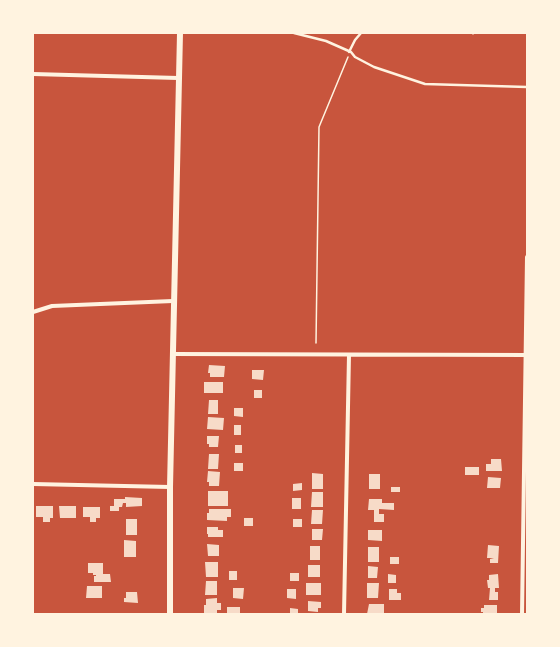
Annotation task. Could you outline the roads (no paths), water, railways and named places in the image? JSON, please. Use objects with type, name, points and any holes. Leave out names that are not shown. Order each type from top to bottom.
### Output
[{"type":"main road","points":[[170,614],[172,354],[180,33]]},
{"type":"street","points":[[33,74],[178,78]]},
{"type":"street","points":[[522,614],[527,257]]},
{"type":"street","points":[[33,312],[52,306],[173,301]]},
{"type":"street","points":[[172,354],[526,355]]},
{"type":"street","points":[[344,614],[349,355]]},
{"type":"street","points":[[33,484],[170,487]]},
{"type":"lane","points":[[294,33],[326,41],[350,52],[355,57],[374,67],[425,84],[527,87]]},
{"type":"lane","points":[[350,52],[355,40],[361,33]]}]
